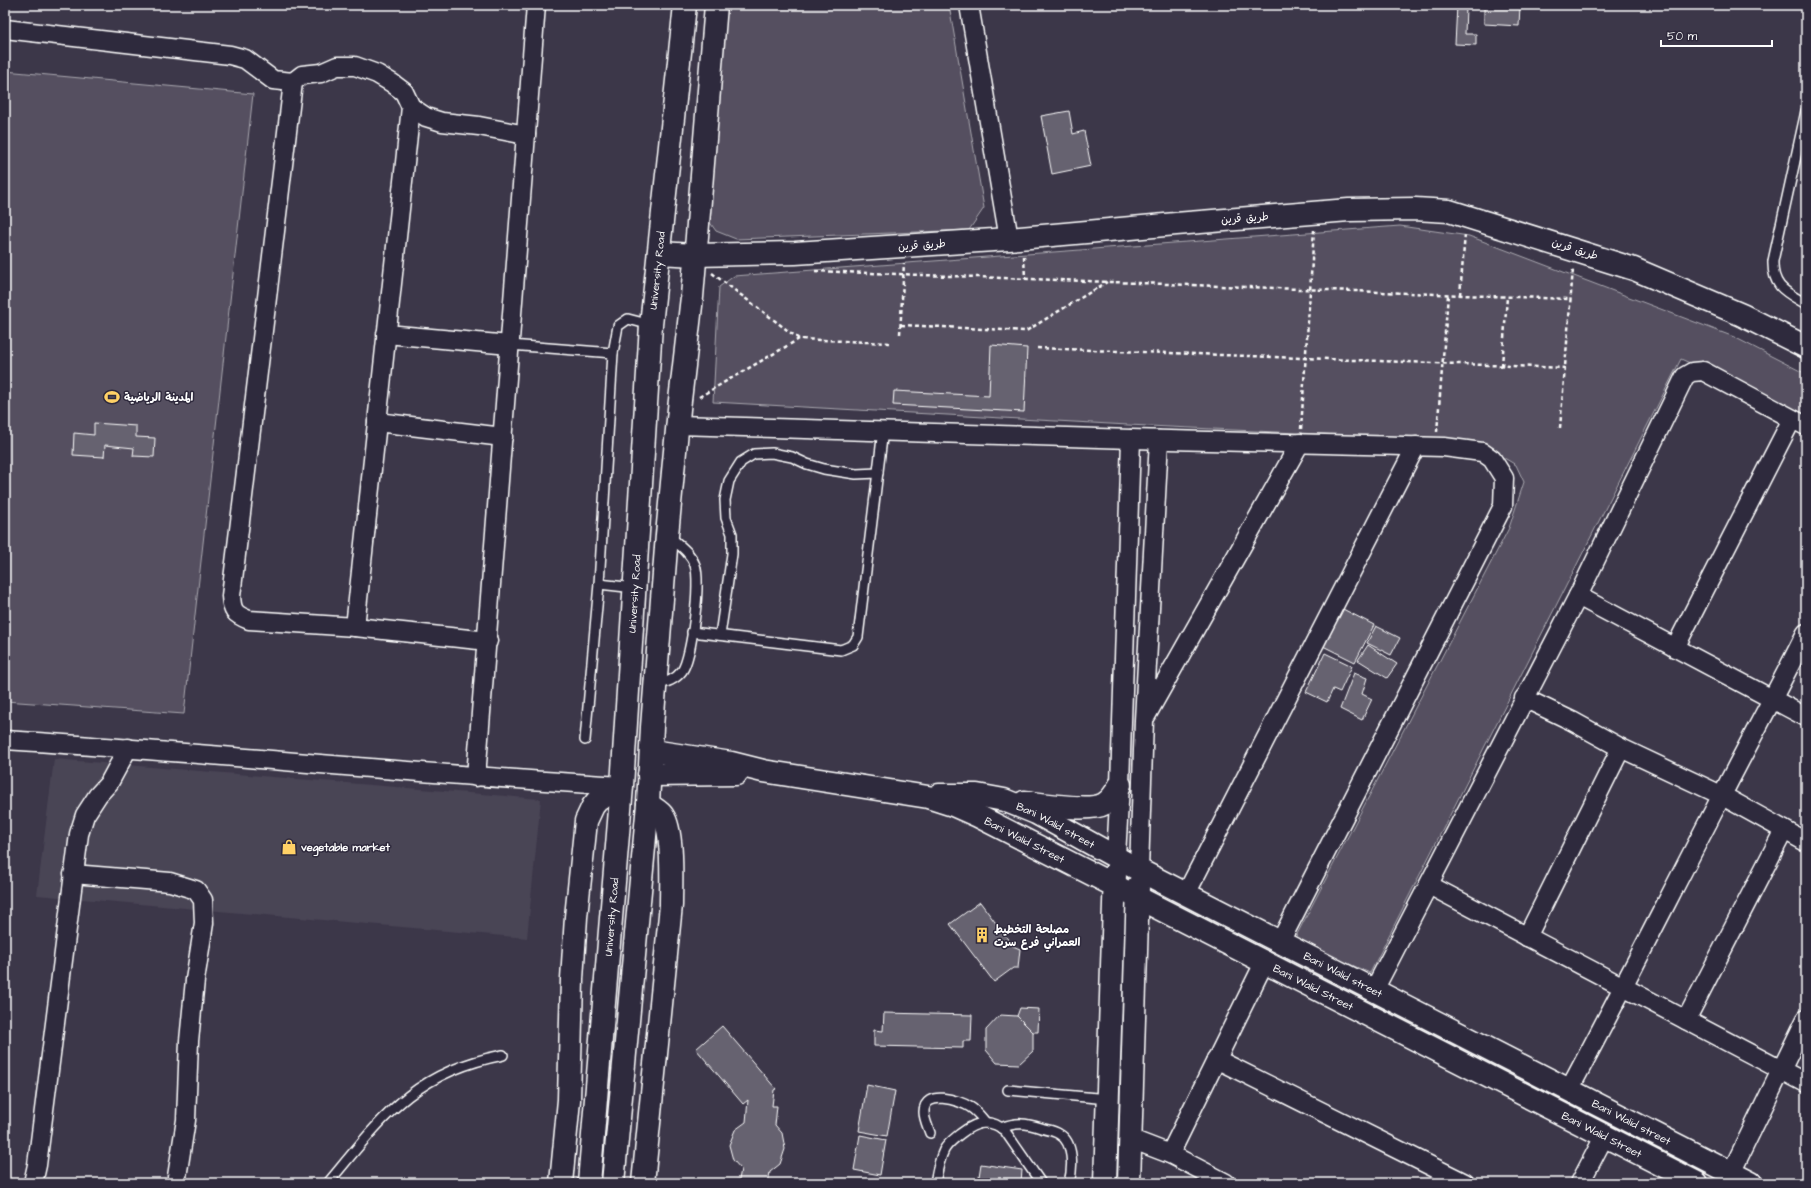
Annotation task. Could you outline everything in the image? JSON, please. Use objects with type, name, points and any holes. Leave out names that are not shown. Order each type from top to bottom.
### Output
[{"type":"main road","name":"University Road","points":[[589,1183],[622,789],[651,325],[685,5]]},
{"type":"main road","points":[[613,1183],[652,751],[667,535],[678,417],[692,297],[716,5]]},
{"type":"main road","name":"طريق قرين","points":[[659,253],[694,261],[795,252],[1016,239],[1349,210],[1415,209],[1449,211],[1466,215],[1634,269],[1742,315],[1806,347]]},
{"type":"main road","points":[[652,751],[731,763],[763,771],[928,797]]},
{"type":"main road","points":[[648,791],[732,774],[763,771]]},
{"type":"main road","points":[[1004,800],[1091,808],[1109,801],[1114,797],[1120,785]]},
{"type":"main road","points":[[561,1183],[569,1100],[572,978],[586,821],[593,806],[598,800],[622,789]]},
{"type":"main road","points":[[643,1183],[671,905],[670,859],[667,824],[648,791]]},
{"type":"main road","name":"Bani Walid street","points":[[928,797],[959,794],[977,795],[1004,800],[1036,813],[1186,894],[1751,1183]]},
{"type":"main road","name":"Bani Walid Street","points":[[928,797],[953,805],[978,816],[1697,1183]]},
{"type":"main road","points":[[1105,1183],[1116,856]]},
{"type":"main road","points":[[1129,1183],[1140,870]]},
{"type":"street","points":[[476,777],[488,641],[536,5]]},
{"type":"street","points":[[969,5],[1016,239]]},
{"type":"street","points":[[5,29],[230,55],[245,59],[273,80],[293,82],[302,75],[321,73],[337,66],[355,66],[377,74],[392,83],[404,92],[411,106],[426,117],[442,122],[479,126],[526,135]]},
{"type":"street","points":[[293,82],[232,588],[232,608],[238,615],[249,620],[355,627],[488,641]]},
{"type":"street","points":[[355,627],[411,106]]},
{"type":"street","points":[[386,334],[510,345]]},
{"type":"street","points":[[1374,990],[1578,596],[1685,376],[1692,372],[1703,371],[1799,423],[1675,648]]},
{"type":"street","points":[[678,417],[883,430],[1159,440],[1436,446],[1482,452],[1492,459],[1504,478],[1503,506],[1280,942]]},
{"type":"street","points":[[377,422],[503,436]]},
{"type":"street","points":[[1116,856],[1120,785],[1131,439]]},
{"type":"street","points":[[1140,870],[1144,720],[1159,440]]},
{"type":"street","points":[[1144,720],[1300,443]]},
{"type":"street","points":[[1186,894],[1416,446]]},
{"type":"street","points":[[1578,596],[1806,717]]},
{"type":"street","points":[[1569,1090],[1624,987],[1806,633]]},
{"type":"street","points":[[1524,698],[1572,721],[1621,748],[1722,795],[1806,842]]},
{"type":"street","points":[[5,740],[128,748],[622,789]]},
{"type":"street","points":[[33,1183],[37,1165],[79,834],[85,815],[98,795],[109,783],[128,748]]},
{"type":"street","points":[[1527,937],[1621,748]]},
{"type":"street","points":[[1686,1020],[1784,830]]},
{"type":"street","points":[[73,874],[170,882],[196,890],[203,900],[204,922],[195,980],[189,1040],[186,1120],[176,1183]]},
{"type":"street","points":[[1429,885],[1806,1083]]},
{"type":"street","points":[[1170,1154],[1264,963]]},
{"type":"street","points":[[1731,1173],[1806,1019]]},
{"type":"street","points":[[1216,1059],[1465,1183]]},
{"type":"street","points":[[1580,1183],[1605,1135]]},
{"type":"street","points":[[1131,1139],[1170,1154],[1226,1183]]},
{"type":"lane","points":[[1806,111],[1773,270],[1776,280],[1781,288],[1806,304]]},
{"type":"lane","points":[[585,740],[599,584],[613,353],[618,326],[628,319],[651,325]]},
{"type":"lane","points":[[510,345],[613,353]]},
{"type":"lane","points":[[692,632],[841,650],[853,646],[858,637],[883,430]]},
{"type":"lane","points":[[720,635],[732,554],[732,534],[726,518],[725,500],[729,481],[742,462],[754,454],[772,454],[792,457],[807,464],[824,469],[856,474],[878,473]]},
{"type":"lane","points":[[656,685],[670,682],[682,670],[689,654],[698,586],[697,572],[688,552],[667,535]]},
{"type":"lane","points":[[599,584],[635,588]]},
{"type":"lane","points":[[328,1183],[386,1115],[411,1093],[425,1083],[455,1068],[487,1058],[503,1055]]},
{"type":"lane","points":[[1008,1090],[1108,1100]]},
{"type":"lane","points":[[930,1133],[924,1110],[927,1103],[934,1098],[942,1098],[969,1107],[976,1111],[986,1123]]},
{"type":"lane","points":[[935,1183],[942,1156],[950,1143],[970,1127],[980,1123],[992,1123],[1002,1128],[1041,1183]]},
{"type":"lane","points":[[1002,1128],[1011,1124],[1025,1123],[1053,1131],[1062,1136],[1070,1148],[1072,1164],[1069,1183]]},
{"type":"path","points":[[1300,443],[1315,213]]},
{"type":"path","points":[[1460,295],[1466,215]]},
{"type":"path","points":[[1016,239],[1026,279]]},
{"type":"path","points":[[900,334],[905,246]]},
{"type":"path","points":[[1560,428],[1574,249]]},
{"type":"path","points":[[694,261],[799,339],[889,343]]},
{"type":"path","points":[[808,271],[1570,299]]},
{"type":"path","points":[[901,325],[1026,331],[1107,282]]},
{"type":"path","points":[[1436,446],[1448,295]]},
{"type":"path","points":[[1502,366],[1507,297]]},
{"type":"path","points":[[678,417],[799,339]]},
{"type":"path","points":[[1037,348],[1565,368]]},
{"type":"shaded area","points":[[721,5],[949,5],[984,208],[969,230],[736,239],[716,231],[704,214]]},
{"type":"shaded area","name":"المدينة الرياضية","points":[[5,71],[253,94],[184,714],[5,701]]},
{"type":"shaded area","points":[[1400,226],[1469,236],[1734,337],[1806,374],[1806,417],[1681,359],[1370,973],[1294,940],[1509,528],[1524,482],[1516,465],[1489,449],[1445,440],[1128,425],[713,402],[719,287],[734,276]]},
{"type":"shaded area","name":"vegetable market","points":[[54,759],[541,799],[527,938],[37,895]]},
{"type":"building","points":[[1457,5],[1520,5],[1519,26],[1484,24],[1484,7],[1466,7],[1465,34],[1476,34],[1476,45],[1455,44]]},
{"type":"building","points":[[1069,111],[1073,134],[1084,131],[1091,166],[1052,174],[1041,116]]},
{"type":"building","points":[[991,345],[1027,348],[1024,412],[893,405],[894,391],[989,396]]},
{"type":"building","points":[[94,423],[136,426],[136,437],[155,438],[154,457],[133,456],[134,448],[105,445],[104,457],[73,455],[74,433],[94,435]]},
{"type":"building","points":[[1339,607],[1374,625],[1355,662],[1321,645]]},
{"type":"building","points":[[1376,626],[1400,638],[1391,655],[1367,643]]},
{"type":"building","points":[[1368,645],[1397,664],[1387,678],[1358,660]]},
{"type":"building","points":[[1325,653],[1352,666],[1340,692],[1333,689],[1327,702],[1306,692]]},
{"type":"building","points":[[1354,673],[1367,678],[1362,694],[1372,699],[1362,720],[1340,709]]},
{"type":"building","name":"مصلحة التخطيط العمراني فرع سرت","points":[[980,902],[1013,946],[1020,949],[1018,968],[1013,968],[994,982],[950,924]]},
{"type":"building","points":[[1020,1008],[1039,1009],[1038,1032],[1033,1032],[1017,1016]]},
{"type":"building","points":[[884,1013],[972,1015],[971,1041],[963,1041],[963,1048],[874,1046],[874,1030],[883,1031]]},
{"type":"building","points":[[1000,1015],[1017,1016],[1033,1032],[1033,1051],[1019,1064],[997,1063],[986,1050],[986,1030]]},
{"type":"building","points":[[722,1026],[776,1089],[774,1090],[772,1106],[777,1106],[775,1125],[782,1133],[785,1149],[780,1164],[770,1172],[768,1183],[736,1183],[736,1180],[739,1180],[741,1169],[733,1160],[729,1145],[735,1130],[746,1122],[748,1100],[743,1104],[696,1049]]},
{"type":"building","points":[[867,1085],[895,1091],[887,1136],[859,1131]]},
{"type":"building","points":[[860,1135],[886,1140],[880,1175],[854,1170]]},
{"type":"building","points":[[981,1164],[1022,1170],[1021,1183],[978,1183]]},
{"type":"place","name":"المدينة الرياضية","points":[[112,397]]},
{"type":"place","name":"vegetable market","points":[[289,847]]},
{"type":"place","name":"مصلحة التخطيط العمراني فرع سرت","points":[[982,935]]}]
